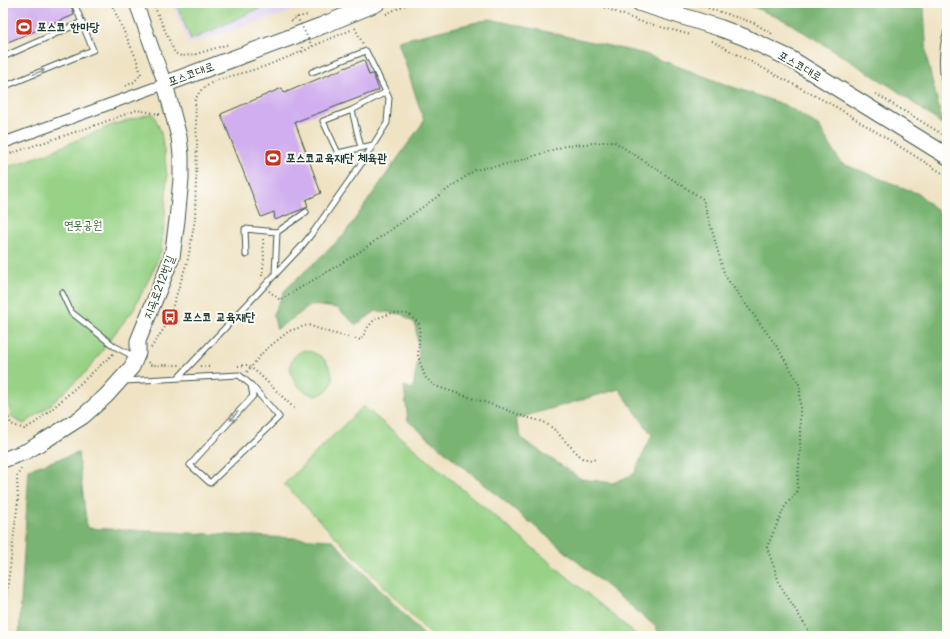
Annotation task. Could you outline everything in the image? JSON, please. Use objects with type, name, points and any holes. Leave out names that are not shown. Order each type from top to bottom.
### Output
[{"type":"main road","name":"포스코대로","points":[[640,3],[720,28],[744,37],[789,58],[947,156]]},
{"type":"main road","name":"포스코대로","points":[[165,84],[321,26],[380,9]]},
{"type":"main road","name":"지곡로212번길","points":[[3,460],[37,445],[82,417],[106,396],[120,381],[132,367],[136,358],[138,353],[138,341],[172,257],[177,220],[181,179],[179,137],[165,84]]},
{"type":"street","name":"지곡로212번길","points":[[136,3],[165,84]]},
{"type":"street","name":"포스코대로","points":[[3,143],[165,84]]},
{"type":"lane","points":[[3,87],[93,50],[74,3]]},
{"type":"lane","points":[[3,57],[82,22]]},
{"type":"lane","points":[[946,85],[943,66],[944,38],[947,31]]},
{"type":"lane","points":[[178,378],[275,275],[314,231],[361,164],[387,123],[389,98],[366,51],[312,72]]},
{"type":"lane","points":[[373,145],[338,154],[323,121],[352,110],[386,92]]},
{"type":"lane","points":[[352,110],[361,148]]},
{"type":"lane","points":[[246,255],[245,229],[276,232],[306,212]]},
{"type":"lane","points":[[275,275],[276,232]]},
{"type":"lane","points":[[62,293],[71,312],[117,348],[136,358]]},
{"type":"lane","points":[[120,381],[228,376],[234,374],[244,378],[251,385],[279,417],[210,483],[190,465],[253,396],[251,385]]},
{"type":"path","points":[[111,3],[136,58],[141,74],[134,82],[120,89]]},
{"type":"path","points":[[154,3],[175,53],[181,56],[193,55],[233,43]]},
{"type":"path","points":[[380,9],[414,3]]},
{"type":"path","points":[[593,3],[639,20],[696,36]]},
{"type":"path","points":[[297,17],[312,46]]},
{"type":"path","points":[[289,25],[308,17]]},
{"type":"path","points":[[200,91],[214,81],[263,67],[355,28],[366,51]]},
{"type":"path","points":[[317,40],[324,42]]},
{"type":"path","points":[[710,40],[838,108],[947,176]]},
{"type":"path","points":[[301,52],[303,47],[313,42]]},
{"type":"path","points":[[3,156],[96,126],[137,110],[159,114],[160,118]]},
{"type":"path","points":[[275,275],[269,291],[280,300],[355,255],[475,170],[512,164],[565,146],[613,141],[703,199],[726,276],[778,348],[800,386],[800,453],[797,492],[785,506],[767,547],[780,585],[812,636]]},
{"type":"path","points":[[262,280],[264,259],[263,231]]},
{"type":"path","points":[[244,378],[250,367],[264,351],[290,331],[308,325],[331,333],[361,340],[368,327],[375,320],[392,313],[409,314],[420,325],[418,356],[425,377],[435,386],[502,408],[524,417],[544,422],[555,430],[582,458],[592,460],[596,459]]},
{"type":"path","points":[[3,403],[11,424],[24,429],[35,423],[52,409],[111,356],[117,348]]},
{"type":"path","points":[[3,624],[18,501],[17,476],[23,466]]},
{"type":"shaded area","points":[[172,3],[319,3],[189,44]]},
{"type":"green space","points":[[176,3],[271,3],[191,40]]},
{"type":"green space","points":[[744,3],[922,3],[924,7],[927,59],[943,125],[893,88],[786,21]]},
{"type":"green space","points":[[490,19],[645,54],[785,105],[818,125],[841,163],[919,194],[947,220],[947,636],[661,636],[655,626],[408,421],[404,386],[413,389],[419,352],[415,323],[401,314],[376,311],[356,325],[337,308],[312,305],[277,329],[273,314],[285,290],[343,236],[424,121],[398,41]],"holes":[[[619,389],[652,435],[634,474],[613,483],[581,479],[522,439],[515,419]]]},
{"type":"green space","name":"연못공원","points":[[153,113],[161,132],[167,176],[161,251],[153,271],[132,312],[88,370],[48,407],[24,424],[12,418],[3,386],[3,171],[8,167],[43,155],[112,125]]},
{"type":"green space","points":[[304,350],[318,355],[325,361],[330,369],[332,377],[331,385],[323,393],[317,395],[306,392],[296,384],[293,378],[290,366],[292,360],[295,355]]},
{"type":"green space","points":[[363,406],[638,636],[432,636],[284,484]]},
{"type":"green space","points":[[78,453],[87,528],[332,540],[425,636],[19,636],[29,469]]},
{"type":"building","name":"포스코 한마당","points":[[3,3],[70,3],[74,15],[3,44]]},
{"type":"building","name":"포스코교육재단 체육관","points":[[364,60],[369,75],[373,74],[379,90],[295,122],[321,193],[306,200],[308,207],[275,220],[274,212],[261,217],[221,114],[282,88],[284,93]]},
{"type":"place","name":"포스코 한마당","points":[[24,27]]},
{"type":"place","name":"포스코교육재단 체육관","points":[[273,158]]},
{"type":"place","name":"포스코 교육재단","points":[[170,317]]}]
